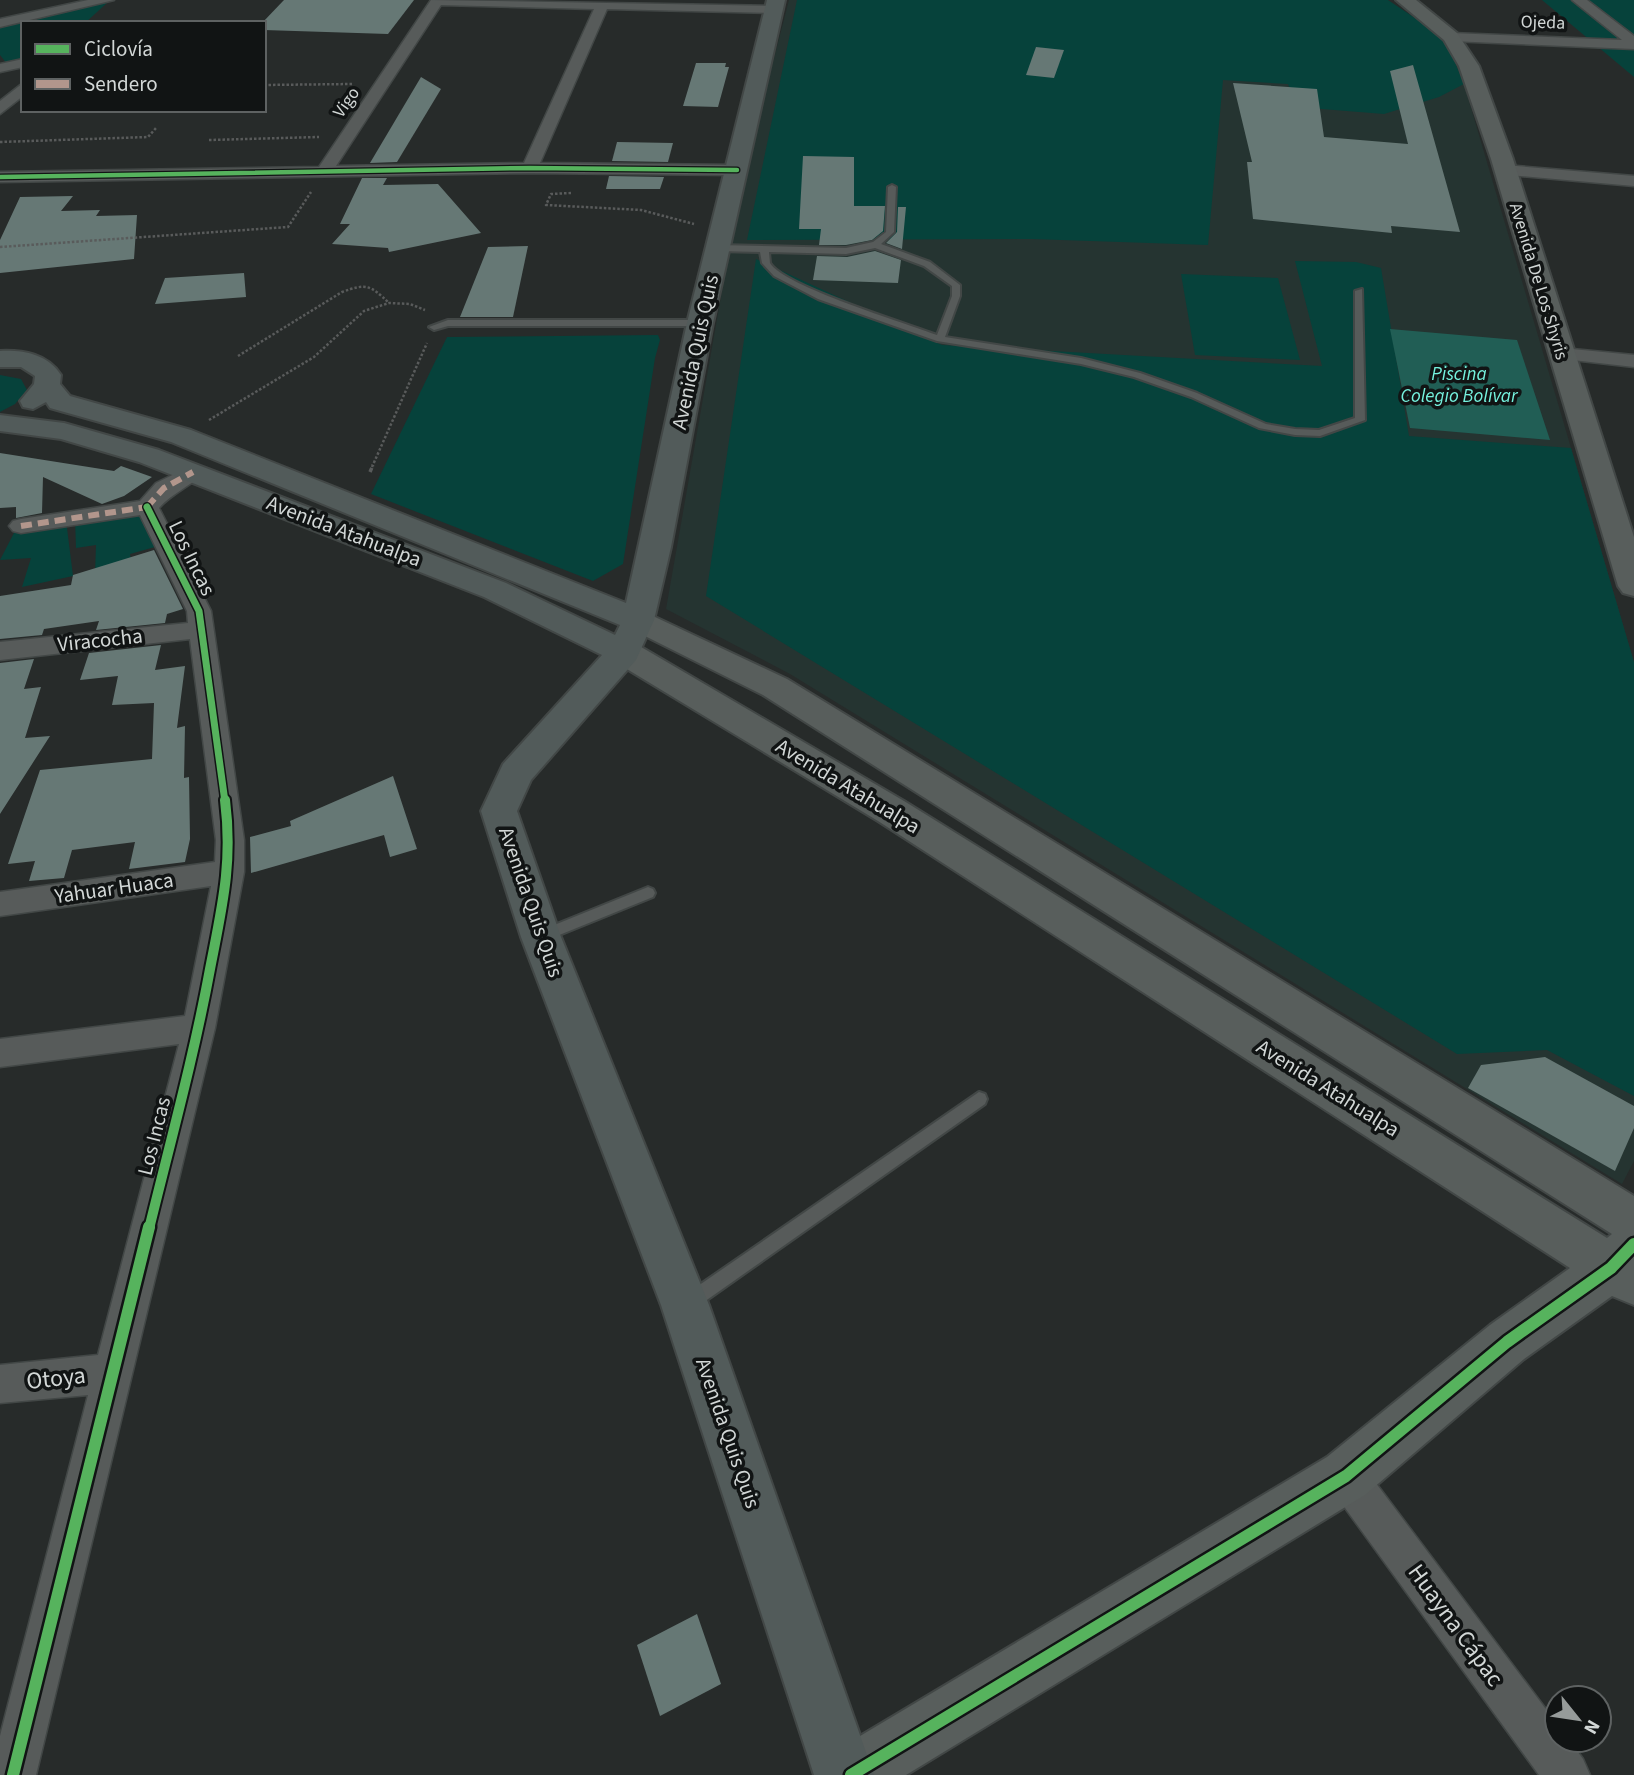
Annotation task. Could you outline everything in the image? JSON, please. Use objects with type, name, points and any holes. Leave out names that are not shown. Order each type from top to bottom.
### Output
[{"type":"main road","name":"Avenida Quis Quis","points":[[776,5],[699,327],[656,547],[631,636],[516,774],[499,811],[541,937],[685,1306],[844,1775]]},
{"type":"main road","points":[[0,359],[30,361],[42,367],[48,375],[47,385],[26,407],[0,420]]},
{"type":"main road","points":[[47,385],[60,402],[181,436],[631,636]]},
{"type":"main road","name":"Avenida Atahualpa","points":[[0,420],[64,431],[149,456],[495,590],[631,636]]},
{"type":"street","points":[[97,15],[110,0]]},
{"type":"street","points":[[0,23],[110,0]]},
{"type":"street","points":[[438,0],[602,5],[776,5]]},
{"type":"street","name":"Vigo","points":[[325,170],[438,0]]},
{"type":"street","name":"Avenida De Los Shyris","points":[[1405,0],[1451,37],[1469,66],[1632,573]]},
{"type":"street","points":[[1578,0],[1634,44]]},
{"type":"street","points":[[530,168],[602,5]]},
{"type":"street","name":"Ojeda","points":[[1451,37],[1634,44]]},
{"type":"street","points":[[0,68],[21,63]]},
{"type":"street","points":[[0,109],[21,89]]},
{"type":"street","points":[[0,177],[530,168],[737,170]]},
{"type":"street","points":[[1504,170],[1634,181]]},
{"type":"street","points":[[1562,354],[1634,361]]},
{"type":"street","name":"Los Incas","points":[[13,1775],[199,1028],[229,872],[230,840],[199,630],[199,611],[147,507],[164,488],[193,472]]},
{"type":"street","points":[[21,526],[147,507]]},
{"type":"street","name":"Viracocha","points":[[0,651],[199,630]]},
{"type":"street","name":"Avenida Atahualpa","points":[[631,636],[775,687],[1634,1222]]},
{"type":"street","name":"Avenida Atahualpa","points":[[631,636],[891,811],[1626,1264]]},
{"type":"street","name":"Yahuar Huaca","points":[[0,904],[229,872]]},
{"type":"street","points":[[0,1053],[199,1028]]},
{"type":"street","points":[[851,1775],[1346,1476],[1507,1342],[1626,1264]]},
{"type":"street","name":"Otoya","points":[[0,1384],[111,1373]]},
{"type":"street","name":"Huayna Cápac","points":[[1346,1476],[1566,1775]]},
{"type":"lane","points":[[719,238],[764,248],[846,251],[875,245],[890,232],[891,187]]},
{"type":"lane","points":[[875,245],[927,264],[956,285],[956,296],[940,339]]},
{"type":"lane","points":[[764,248],[766,263],[786,279],[821,297],[940,339],[1107,367],[1194,395],[1263,426],[1295,432],[1332,432],[1360,420],[1359,291]]},
{"type":"lane","points":[[434,327],[444,330],[699,327]]},
{"type":"lane","points":[[541,937],[648,893]]},
{"type":"lane","points":[[685,1306],[979,1100]]},
{"type":"path","points":[[266,85],[381,84]]},
{"type":"path","points":[[0,142],[148,137],[156,128]]},
{"type":"path","points":[[209,140],[345,137]]},
{"type":"path","points":[[0,247],[288,227],[325,170]]},
{"type":"path","points":[[574,192],[551,194],[545,205],[641,210],[696,225],[719,238]]},
{"type":"path","points":[[238,356],[342,292],[358,286],[372,287],[389,303]]},
{"type":"path","points":[[181,436],[314,357],[364,311],[389,303],[410,304],[426,311],[434,327],[370,472]]},
{"type":"shaded area","points":[[789,0],[1387,0],[1441,39],[1459,67],[1634,662],[1634,1161],[1622,1184],[790,674],[666,609],[739,194]]},
{"type":"shaded area","points":[[797,0],[1388,0],[1445,38],[1464,84],[1439,97],[1384,114],[1297,107],[1288,84],[1223,80],[1208,245],[1032,239],[747,240]]},
{"type":"shaded area","points":[[1542,0],[1634,0],[1634,77]]},
{"type":"shaded area","points":[[108,2],[87,21],[21,21],[21,61],[7,64],[0,55],[0,25]]},
{"type":"shaded area","points":[[756,259],[942,345],[1322,366],[1295,261],[1356,262],[1381,268],[1409,436],[1571,448],[1634,662],[1634,1096],[1547,1050],[1457,1054],[706,596]]},
{"type":"shaded area","points":[[1181,274],[1278,278],[1300,360],[1195,355]]},
{"type":"shaded area","points":[[658,335],[660,340],[623,564],[593,581],[371,494],[447,337]]},
{"type":"shaded area","points":[[0,375],[21,379],[27,390],[15,404],[0,412]]},
{"type":"shaded area","points":[[138,506],[162,545],[130,554],[133,570],[95,574],[96,545],[76,548],[75,518]]},
{"type":"shaded area","points":[[66,520],[73,576],[22,587],[31,558],[0,560],[15,531]]},
{"type":"water","name":"Piscina Colegio Bolívar","points":[[1390,329],[1517,340],[1550,440],[1410,428]]},
{"type":"building","points":[[284,0],[414,0],[388,34],[266,30],[264,21]]},
{"type":"building","points":[[1036,47],[1064,50],[1054,78],[1026,75]]},
{"type":"building","points":[[696,63],[726,63],[725,67],[729,67],[718,107],[683,106]]},
{"type":"building","points":[[1413,65],[1460,232],[1391,226],[1392,233],[1253,219],[1247,162],[1252,162],[1233,83],[1317,89],[1324,137],[1408,144],[1390,71]]},
{"type":"building","points":[[421,77],[441,89],[397,162],[370,163]]},
{"type":"building","points":[[617,142],[673,143],[668,162],[612,161]]},
{"type":"building","points":[[803,156],[854,157],[854,206],[885,206],[883,231],[872,240],[846,245],[819,245],[821,229],[799,229]]},
{"type":"building","points":[[609,176],[664,177],[660,189],[606,189]]},
{"type":"building","points":[[362,178],[387,178],[383,185],[438,184],[481,233],[389,252],[388,248],[332,244],[350,224],[340,224]]},
{"type":"building","points":[[73,196],[61,211],[100,210],[96,216],[137,215],[134,259],[0,273],[0,240],[20,197]]},
{"type":"building","points":[[898,207],[906,207],[902,249],[886,243],[897,232]]},
{"type":"building","points":[[528,246],[513,317],[460,317],[488,247]]},
{"type":"building","points":[[875,251],[901,260],[898,283],[813,280],[817,256],[847,257]]},
{"type":"building","points":[[244,273],[246,297],[155,304],[165,278]]},
{"type":"building","points":[[0,453],[114,471],[121,466],[152,477],[124,496],[102,504],[43,477],[42,513],[16,518],[16,507],[0,508]]},
{"type":"building","points":[[154,550],[183,609],[167,614],[165,623],[96,630],[99,621],[44,629],[42,635],[0,639],[0,596],[71,585],[73,575]]},
{"type":"building","points":[[161,645],[155,670],[185,666],[177,728],[185,726],[184,778],[189,777],[190,839],[185,862],[129,869],[135,842],[72,850],[64,878],[29,881],[35,861],[8,864],[40,770],[152,759],[154,703],[112,705],[118,676],[80,680],[89,653]]},
{"type":"building","points":[[34,659],[24,689],[41,687],[25,738],[50,736],[0,814],[0,663]]},
{"type":"building","points":[[393,776],[417,849],[390,857],[384,835],[251,873],[250,837],[291,826],[290,821]]},
{"type":"building","points":[[1545,1057],[1634,1106],[1634,1128],[1615,1171],[1468,1088],[1481,1065]]},
{"type":"building","points":[[697,1614],[721,1684],[660,1716],[637,1645]]},
{"type":"marked path","points":[[147,507],[164,488],[193,472]]},
{"type":"marked path","points":[[21,526],[147,507]]},
{"type":"cycle path","points":[[0,177],[530,168],[737,170]]},
{"type":"cycle path","points":[[13,1775],[199,1028],[229,872],[230,840],[199,611],[147,507]]},
{"type":"cycle path","points":[[851,1775],[1346,1476],[1507,1342],[1611,1268],[1634,1244]]}]
